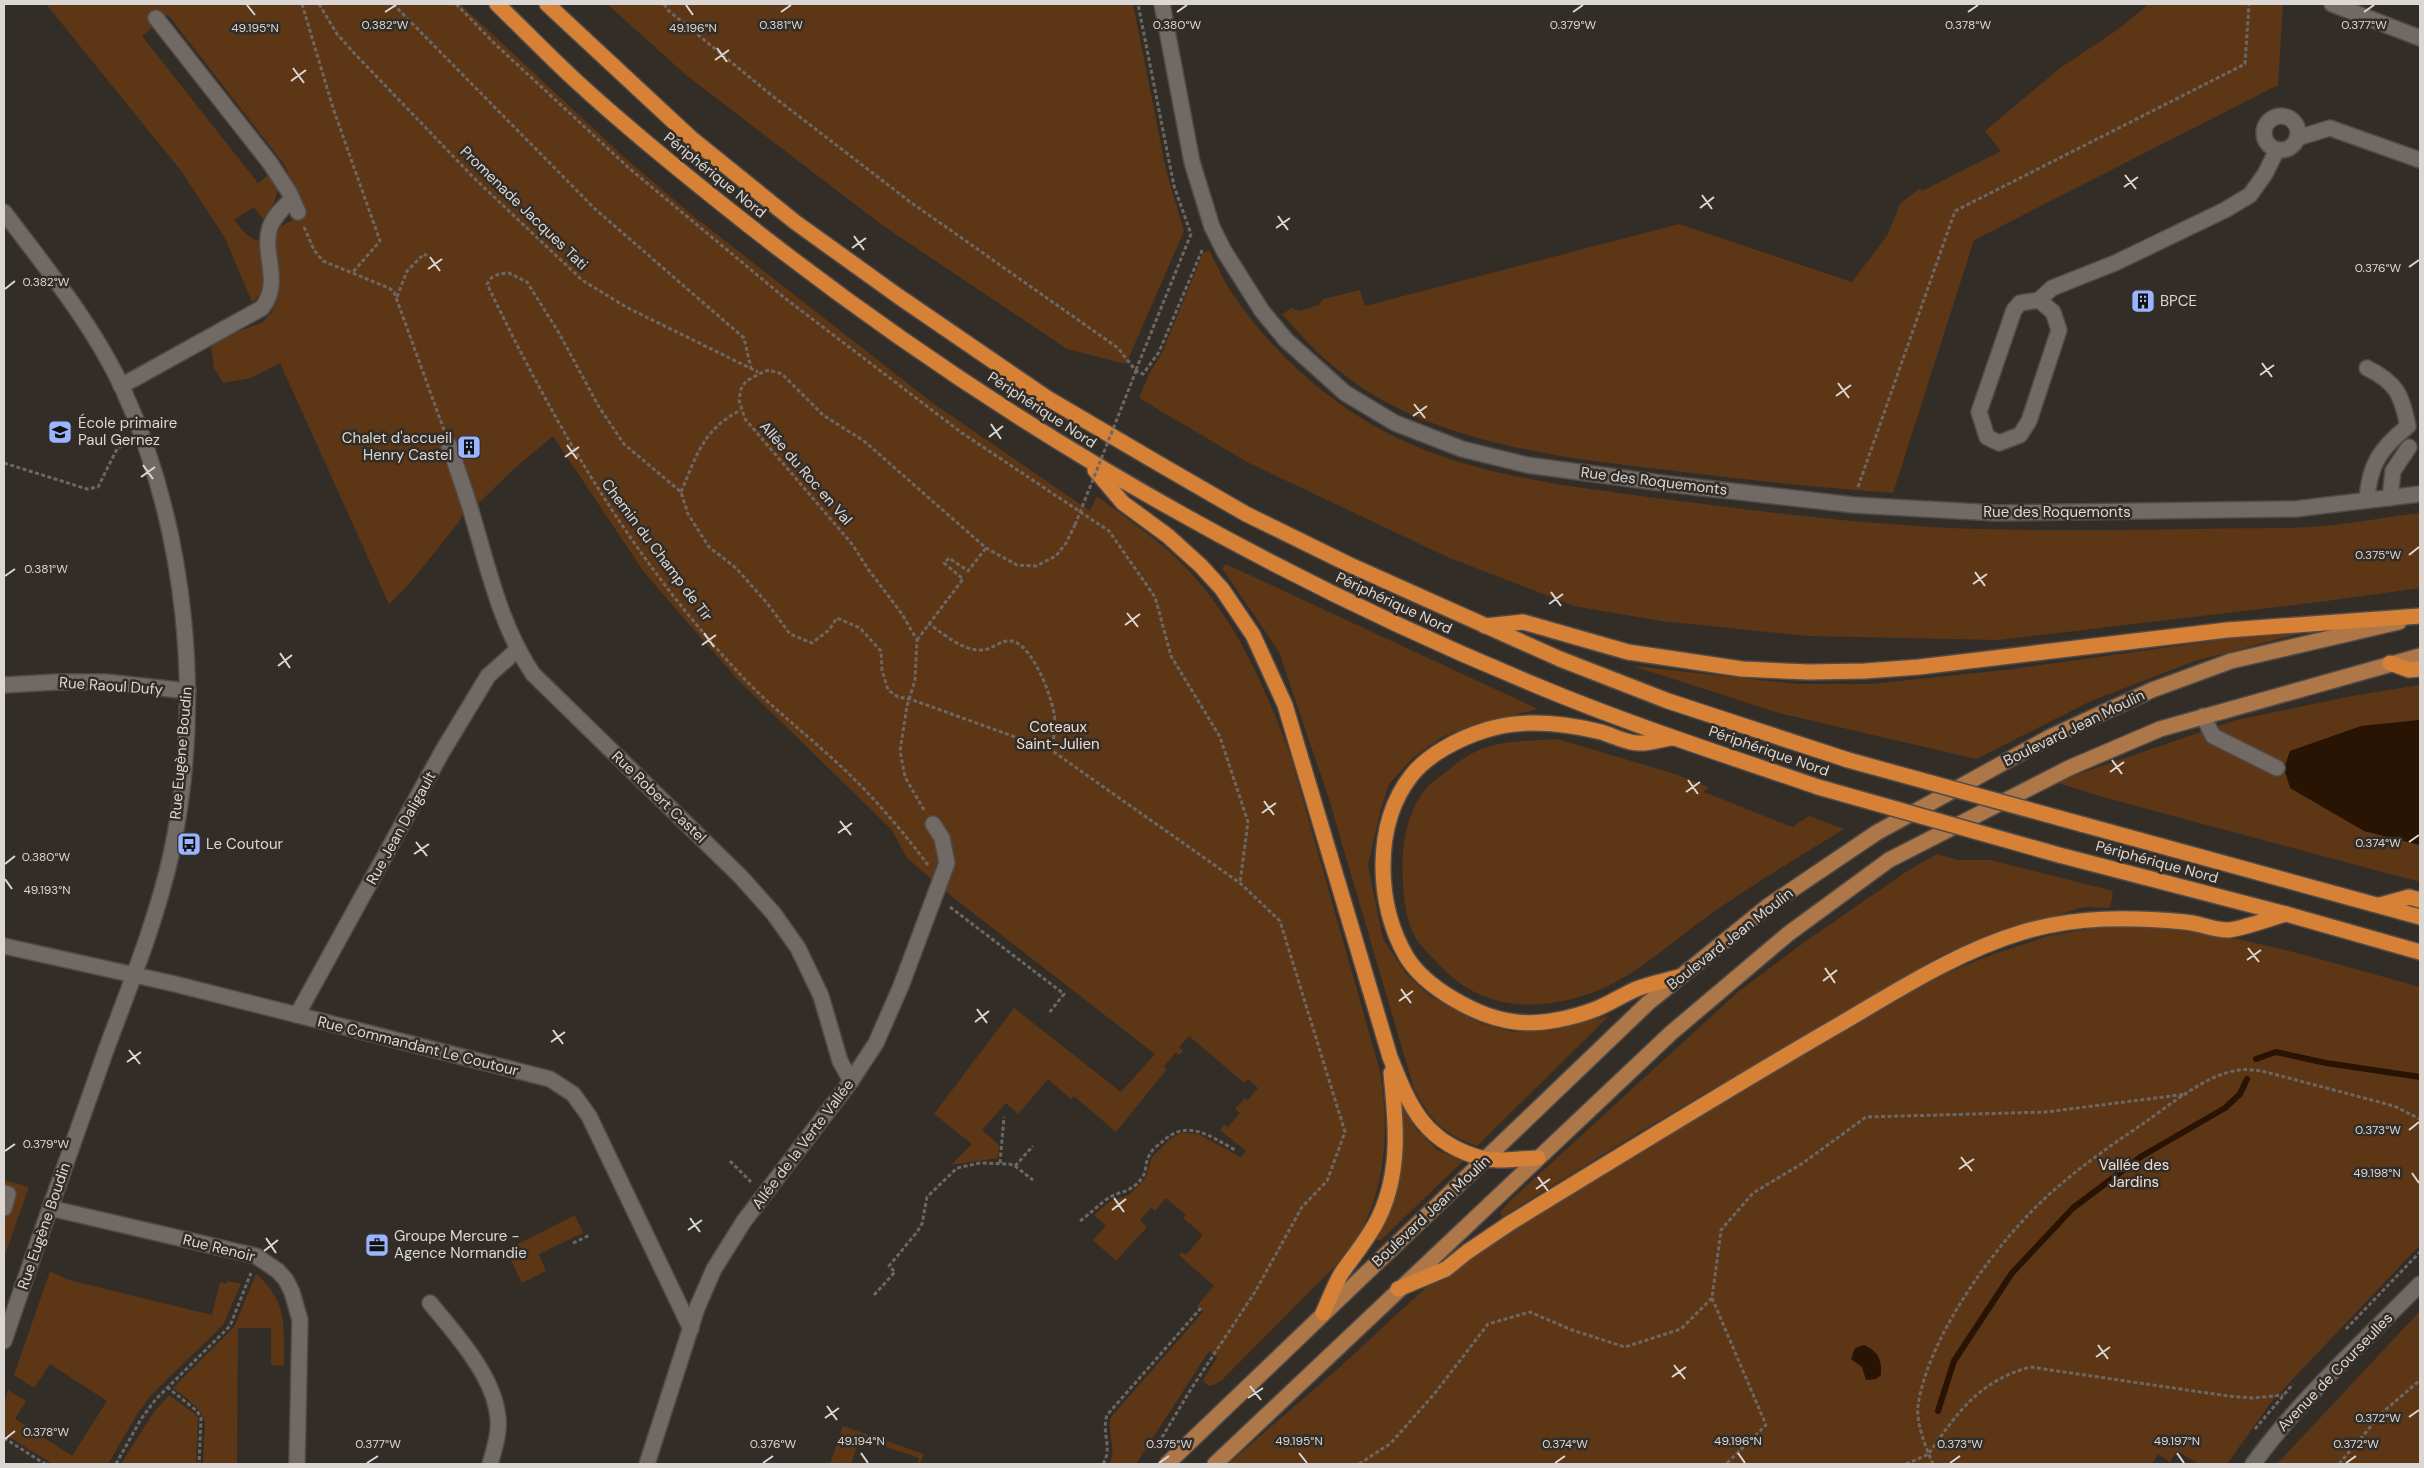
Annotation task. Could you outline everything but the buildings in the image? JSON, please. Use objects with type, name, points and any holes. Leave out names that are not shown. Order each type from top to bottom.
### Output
[{"type":"highway","name":"Périphérique Nord","points":[[497,4],[575,80],[685,174],[792,259],[887,330],[1088,461],[1212,532],[1328,592],[1540,687],[1674,737],[1818,786],[2059,855],[2286,914],[2420,952]]},
{"type":"highway","name":"Périphérique Nord","points":[[546,4],[556,9],[691,138],[796,222],[898,296],[1047,398],[1246,514],[1350,565],[1560,659],[1668,701],[1848,760],[2420,917]]},
{"type":"highway","points":[[1088,461],[1123,503],[1168,536],[1201,566],[1222,589],[1253,635],[1288,715],[1390,1057],[1413,1110],[1423,1123],[1448,1143],[1486,1159],[1538,1158]]},
{"type":"highway","points":[[1485,626],[1524,622],[1628,652],[1742,669],[1808,672],[1865,671],[1919,667],[2227,630],[2420,617]]},
{"type":"highway","points":[[2390,663],[2409,670],[2420,669]]},
{"type":"highway","points":[[1674,737],[1637,743],[1602,732],[1563,724],[1510,724],[1485,730],[1440,750],[1410,776],[1399,798],[1386,828],[1382,878],[1398,940],[1407,957],[1418,971],[1444,993],[1473,1009],[1494,1017],[1517,1022],[1580,1015],[1598,1009],[1636,989],[1679,977]]},
{"type":"highway","points":[[2378,906],[2409,897],[2420,900]]},
{"type":"highway","points":[[1398,1289],[1446,1269],[1467,1252],[1510,1223],[1788,1054],[1936,969],[1995,942],[2022,932],[2080,920],[2109,918],[2155,919],[2196,923],[2228,930],[2286,914]]},
{"type":"highway","points":[[1323,1313],[1340,1276],[1380,1216],[1389,1189],[1395,1161],[1397,1131],[1390,1057]]},
{"type":"main road","name":"Boulevard Jean Moulin","points":[[1167,1464],[1648,1003],[1768,906],[1876,833],[2050,737],[2152,690],[2231,660],[2420,617]]},
{"type":"main road","points":[[2390,663],[2420,656]]},
{"type":"main road","name":"Boulevard Jean Moulin","points":[[1215,1464],[1671,1033],[1788,934],[1889,860],[2070,768],[2160,729],[2390,663]]},
{"type":"street","name":"Rue des Roquemonts","points":[[1162,4],[1192,162],[1212,227],[1224,251],[1262,311],[1286,340],[1345,393],[1395,423],[1462,449],[1527,465],[1854,505],[1996,513],[2295,509],[2420,494]]},
{"type":"street","points":[[2332,4],[2420,38]]},
{"type":"street","points":[[122,386],[258,313],[271,288],[270,229],[276,217],[295,205],[270,163],[156,18]]},
{"type":"street","points":[[2297,138],[2297,127],[2289,118],[2278,115],[2272,118],[2265,126],[2264,138],[2271,147],[2277,150],[2291,146],[2297,138],[2330,128],[2420,160]]},
{"type":"street","points":[[2039,300],[2053,312],[2059,330],[2030,421],[2020,435],[1999,443],[1987,437],[1979,412],[2014,310],[2020,303],[2039,300],[2052,288],[2115,263],[2225,210],[2250,195],[2265,174],[2277,150]]},
{"type":"street","name":"Rue Eugène Boudin","points":[[4,212],[94,336],[122,386],[159,483],[181,594],[188,691],[183,768],[171,854],[149,934],[141,976],[50,1208],[4,1341]]},
{"type":"street","points":[[2367,368],[2386,378],[2401,397],[2408,426],[2379,454],[2372,474],[2367,500]]},
{"type":"street","points":[[2390,498],[2393,471],[2414,449],[2393,439]]},
{"type":"street","name":"Rue Robert Castel","points":[[449,445],[472,513],[482,553],[517,650],[533,674],[741,877],[774,914],[798,948],[821,996],[840,1061],[851,1081]]},
{"type":"street","name":"Rue Jean Daligault","points":[[297,1015],[447,744],[488,676],[517,650]]},
{"type":"street","name":"Rue Raoul Dufy","points":[[4,685],[106,682],[188,691]]},
{"type":"street","points":[[2203,716],[2213,736],[2277,768]]},
{"type":"street","name":"Allée de la Verte Vallée","points":[[647,1464],[690,1329],[714,1268],[744,1222],[851,1081],[879,1036],[901,986],[941,881],[947,857],[942,838],[933,824]]},
{"type":"street","name":"Rue Commandant Le Coutour","points":[[4,946],[141,976],[550,1080],[573,1094],[588,1116],[690,1329]]},
{"type":"street","points":[[4,1193],[8,1194],[4,1208]]},
{"type":"street","name":"Rue Renoir","points":[[50,1208],[256,1256],[278,1271],[286,1280],[292,1292],[300,1320],[297,1464]]},
{"type":"street","name":"Avenue de Courseulles","points":[[2253,1464],[2272,1438],[2299,1408],[2420,1284]]},
{"type":"street","points":[[430,1303],[469,1351],[484,1377],[497,1411],[497,1440],[490,1464]]},
{"type":"path","points":[[302,4],[333,108],[380,241],[353,272]]},
{"type":"path","name":"Promenade Jacques Tati","points":[[319,4],[338,34],[354,53],[474,178],[568,268],[606,296],[758,373]]},
{"type":"path","points":[[393,4],[595,209],[744,338],[751,368]]},
{"type":"path","points":[[456,4],[494,44],[630,169],[786,299],[962,433],[1110,531],[1155,598],[1172,656],[1220,737],[1248,822],[1240,883]]},
{"type":"path","points":[[664,4],[669,11],[770,94],[909,201],[1118,348],[1136,370],[1143,374],[1159,352],[1203,247],[1200,241]]},
{"type":"path","points":[[1138,4],[1174,186],[1191,234],[1075,525],[1066,543],[1056,556],[1036,566],[1018,565],[986,548],[864,441],[823,415],[790,379],[770,370],[758,373],[750,378],[741,389],[739,400],[741,410],[723,419],[705,438],[681,492],[688,514],[709,547],[736,568],[767,603],[790,634],[812,643],[829,630],[837,618],[860,628],[881,651],[882,670],[888,690],[898,696],[910,698],[1051,750],[1240,883],[1280,921],[1345,1132],[1326,1181],[1302,1207],[1255,1292],[1158,1444]]},
{"type":"path","points":[[1854,505],[1858,484],[1955,211],[2245,64],[2249,4]]},
{"type":"path","points":[[295,205],[311,246],[319,258],[389,288],[397,298],[449,445]]},
{"type":"path","points":[[397,298],[407,271],[424,254],[427,256]]},
{"type":"path","name":"Chemin du Champ de Tir","points":[[681,492],[624,444],[599,407],[559,333],[527,282],[509,273],[499,274],[491,278],[486,284],[522,357],[573,450],[595,486],[657,573],[738,672],[849,774],[910,841],[941,881]]},
{"type":"path","name":"Allée du Roc en Val","points":[[741,410],[754,431],[804,486],[852,544],[917,640]]},
{"type":"path","points":[[4,463],[87,489],[98,487],[117,450],[126,442]]},
{"type":"path","points":[[933,824],[913,793],[902,769],[900,751],[915,680],[917,640],[963,578],[944,563],[949,558],[968,571],[986,548]]},
{"type":"path","points":[[928,623],[964,647],[984,650],[1001,642],[1015,642],[1029,654],[1042,675],[1055,723],[1051,750]]},
{"type":"path","points":[[954,910],[1064,994],[1050,1013]]},
{"type":"path","points":[[1933,1464],[1918,1408],[1926,1369],[1940,1340],[1981,1274],[2019,1226],[2053,1191],[2108,1148],[2215,1076],[2240,1070],[2262,1071],[2394,1106],[2420,1119]]},
{"type":"path","points":[[1726,1464],[1766,1425],[1712,1298],[1721,1230],[1753,1193],[1803,1163],[1866,1117],[2046,1112],[2187,1094]]},
{"type":"path","points":[[1000,1163],[1004,1117]]},
{"type":"path","points":[[1080,1221],[1094,1212],[1107,1199],[1127,1192],[1142,1178],[1149,1156],[1168,1136],[1179,1130],[1199,1131],[1235,1150]]},
{"type":"path","points":[[1015,1166],[1032,1146]]},
{"type":"path","points":[[730,1161],[755,1185]]},
{"type":"path","points":[[874,1296],[895,1272],[889,1266],[922,1224],[927,1198],[956,1168],[1000,1163],[1015,1166],[1033,1180]]},
{"type":"path","points":[[573,1243],[590,1234]]},
{"type":"path","points":[[2345,1331],[2420,1252]]},
{"type":"path","points":[[116,1464],[141,1419],[167,1387],[230,1326],[248,1284],[256,1256]]},
{"type":"path","points":[[1359,1464],[1391,1444],[1435,1394],[1488,1324],[1530,1312],[1572,1330],[1625,1347],[1681,1329],[1712,1298]]},
{"type":"path","points":[[1103,1464],[1108,1456],[1104,1428],[1106,1415],[1201,1308]]},
{"type":"path","points":[[1906,1464],[1929,1454],[1950,1424],[1985,1387],[2009,1373],[2030,1368],[2253,1398],[2283,1395],[2296,1381]]},
{"type":"path","points":[[2339,1464],[2384,1412],[2420,1380]]},
{"type":"path","points":[[167,1387],[197,1412],[201,1418],[199,1464]]},
{"type":"path","points":[[4,1438],[45,1464]]},
{"type":"green space","name":"Coteaux Saint-Julien","points":[[46,4],[460,4],[625,158],[692,215],[934,404],[1090,511],[1097,496],[1181,562],[1208,593],[1237,636],[1261,682],[1290,754],[1380,1071],[1384,1112],[1384,1154],[1376,1194],[1369,1214],[1360,1233],[1341,1260],[1222,1380],[1208,1386],[1203,1380],[1217,1358],[1209,1351],[1136,1464],[1109,1464],[1112,1453],[1111,1417],[1203,1312],[1197,1306],[1214,1286],[1179,1255],[1182,1252],[1186,1255],[1203,1235],[1183,1218],[1186,1215],[1166,1198],[1155,1211],[1151,1208],[1140,1220],[1147,1227],[1116,1261],[1093,1240],[1106,1226],[1094,1215],[1109,1202],[1129,1195],[1145,1179],[1152,1157],[1170,1139],[1181,1133],[1198,1134],[1241,1157],[1246,1151],[1220,1130],[1224,1125],[1228,1127],[1240,1113],[1235,1109],[1245,1098],[1248,1100],[1258,1088],[1248,1079],[1244,1083],[1189,1036],[1179,1047],[1183,1051],[1179,1055],[1176,1052],[1164,1066],[1167,1069],[1116,1132],[1074,1096],[1071,1099],[1048,1079],[1018,1114],[1006,1103],[982,1130],[999,1145],[998,1158],[951,1165],[972,1144],[934,1114],[1014,1008],[1121,1092],[1155,1054],[955,899],[907,858],[891,829],[738,680],[644,572],[553,436],[515,468],[482,500],[465,511],[458,523],[410,583],[389,604],[280,363],[251,378],[223,383],[214,368],[211,346],[239,331],[262,323],[272,312],[278,288],[276,236],[280,227],[307,212],[284,164],[168,15],[142,36],[258,183],[271,173],[279,187],[271,211],[263,219],[254,207],[234,220],[249,236],[260,241],[264,282],[262,290],[252,302],[225,238],[182,172]]},
{"type":"green space","points":[[607,4],[1133,4],[1166,170],[1184,231],[1126,364],[1067,349],[882,225],[686,75]]},
{"type":"green space","points":[[2149,4],[2283,4],[2278,85],[1974,240],[1893,493],[1757,481],[1631,466],[1540,452],[1494,442],[1450,429],[1408,413],[1368,391],[1325,359],[1282,314],[1292,308],[1299,311],[1319,305],[1323,299],[1360,290],[1365,306],[1679,224],[1852,282],[1887,236],[1900,204],[1920,188],[1922,191],[2001,151],[1985,131],[2060,68],[2117,30]]},
{"type":"green space","points":[[1209,250],[1234,296],[1264,335],[1299,371],[1318,387],[1357,416],[1410,444],[1478,467],[1549,483],[1656,498],[1819,518],[1900,525],[2009,530],[2296,528],[2337,525],[2420,513],[2420,588],[2327,601],[1999,640],[1808,636],[1661,621],[1574,606],[1445,556],[1247,462],[1139,398],[1149,374],[1162,353],[1203,253]]},
{"type":"green space","points":[[1226,564],[1538,709],[1480,723],[1442,737],[1414,757],[1389,784],[1368,865],[1383,939],[1406,974],[1430,996],[1482,1024],[1513,1032],[1551,1030],[1609,1016],[1477,1146],[1455,1136],[1439,1125],[1414,1089],[1329,799],[1279,652],[1222,568]]},
{"type":"green space","points":[[2305,632],[2195,661],[2091,701],[1976,759],[1779,713],[1633,666],[1797,684],[1871,684],[2013,669],[2234,638]]},
{"type":"green space","points":[[2420,685],[2420,720],[2361,726],[2364,831],[2420,845],[2420,882],[2106,798],[2055,782],[2236,720],[2352,696]]},
{"type":"green space","points":[[1557,739],[1672,773],[1709,787],[1704,792],[1792,827],[1809,816],[1844,829],[1774,872],[1705,918],[1645,964],[1597,991],[1558,1002],[1518,1004],[1499,1001],[1481,995],[1464,986],[1448,974],[1415,937],[1408,917],[1403,889],[1403,856],[1406,831],[1414,808],[1428,786],[1469,755],[1487,747],[1506,743]]},
{"type":"green space","points":[[1937,854],[1958,860],[1990,860],[2113,891],[2110,908],[2083,907],[2003,932],[1937,957],[1636,1134],[1502,1217],[1500,1212],[1511,1200],[1739,991],[1806,941],[1906,872]]},
{"type":"green space","name":"Vallée des Jardins","points":[[2112,925],[2190,931],[2229,937],[2420,987],[2420,1245],[2272,1401],[2227,1464],[2199,1464],[2177,1451],[2170,1462],[2158,1454],[2152,1464],[1228,1464],[1342,1365],[1433,1281],[1516,1228],[1802,1055],[1939,976],[1991,955],[2048,936]]},
{"type":"green space","points":[[1402,1105],[1416,1129],[1437,1150],[1463,1161],[1380,1241],[1376,1239],[1390,1206],[1398,1174],[1402,1141]]},
{"type":"green space","points":[[4,1180],[29,1187],[4,1257]]},
{"type":"green space","points":[[575,1215],[583,1233],[539,1254],[546,1271],[522,1283],[506,1250]]},
{"type":"green space","points":[[50,1271],[69,1280],[212,1315],[220,1282],[226,1284],[227,1281],[241,1284],[223,1325],[151,1395],[136,1416],[108,1464],[53,1464],[4,1434],[4,1404],[8,1390],[26,1401],[15,1419],[72,1456],[107,1401],[50,1364],[34,1388],[14,1375]]},
{"type":"green space","points":[[256,1274],[274,1294],[279,1305],[284,1327],[284,1366],[271,1365],[271,1328],[238,1328],[237,1464],[203,1464],[205,1423],[203,1417],[192,1403],[173,1388],[234,1327]]},
{"type":"green space","points":[[2420,1311],[2420,1464],[2277,1464]]},
{"type":"green space","points":[[169,1395],[195,1414],[198,1419],[196,1464],[121,1464],[154,1412]]},
{"type":"green space","points":[[843,1426],[924,1454],[920,1464],[917,1464],[919,1458],[860,1438],[851,1464],[830,1464]]},
{"type":"shaded area","points":[[2420,720],[2420,845],[2364,831],[2290,788],[2284,768],[2290,751],[2361,726]]},
{"type":"shaded area","points":[[1864,1345],[1873,1350],[1880,1360],[1881,1375],[1876,1379],[1866,1380],[1862,1367],[1851,1359],[1855,1348]]},
{"type":"waterway","points":[[2256,1059],[2276,1052],[2326,1063],[2420,1077]]},
{"type":"waterway","points":[[1938,1411],[1954,1361],[2012,1273],[2073,1208],[2142,1156],[2225,1108],[2240,1094],[2247,1079]]},
{"type":"place","name":"BPCE","points":[[2143,301]]},
{"type":"place","name":"École primaire Paul Gernez","points":[[60,432]]},
{"type":"place","name":"Chalet d'accueil Henry Castel","points":[[469,447]]},
{"type":"place","name":"Le Coutour","points":[[189,844]]},
{"type":"place","name":"Groupe Mercure - Agence Normandie","points":[[377,1245]]}]
